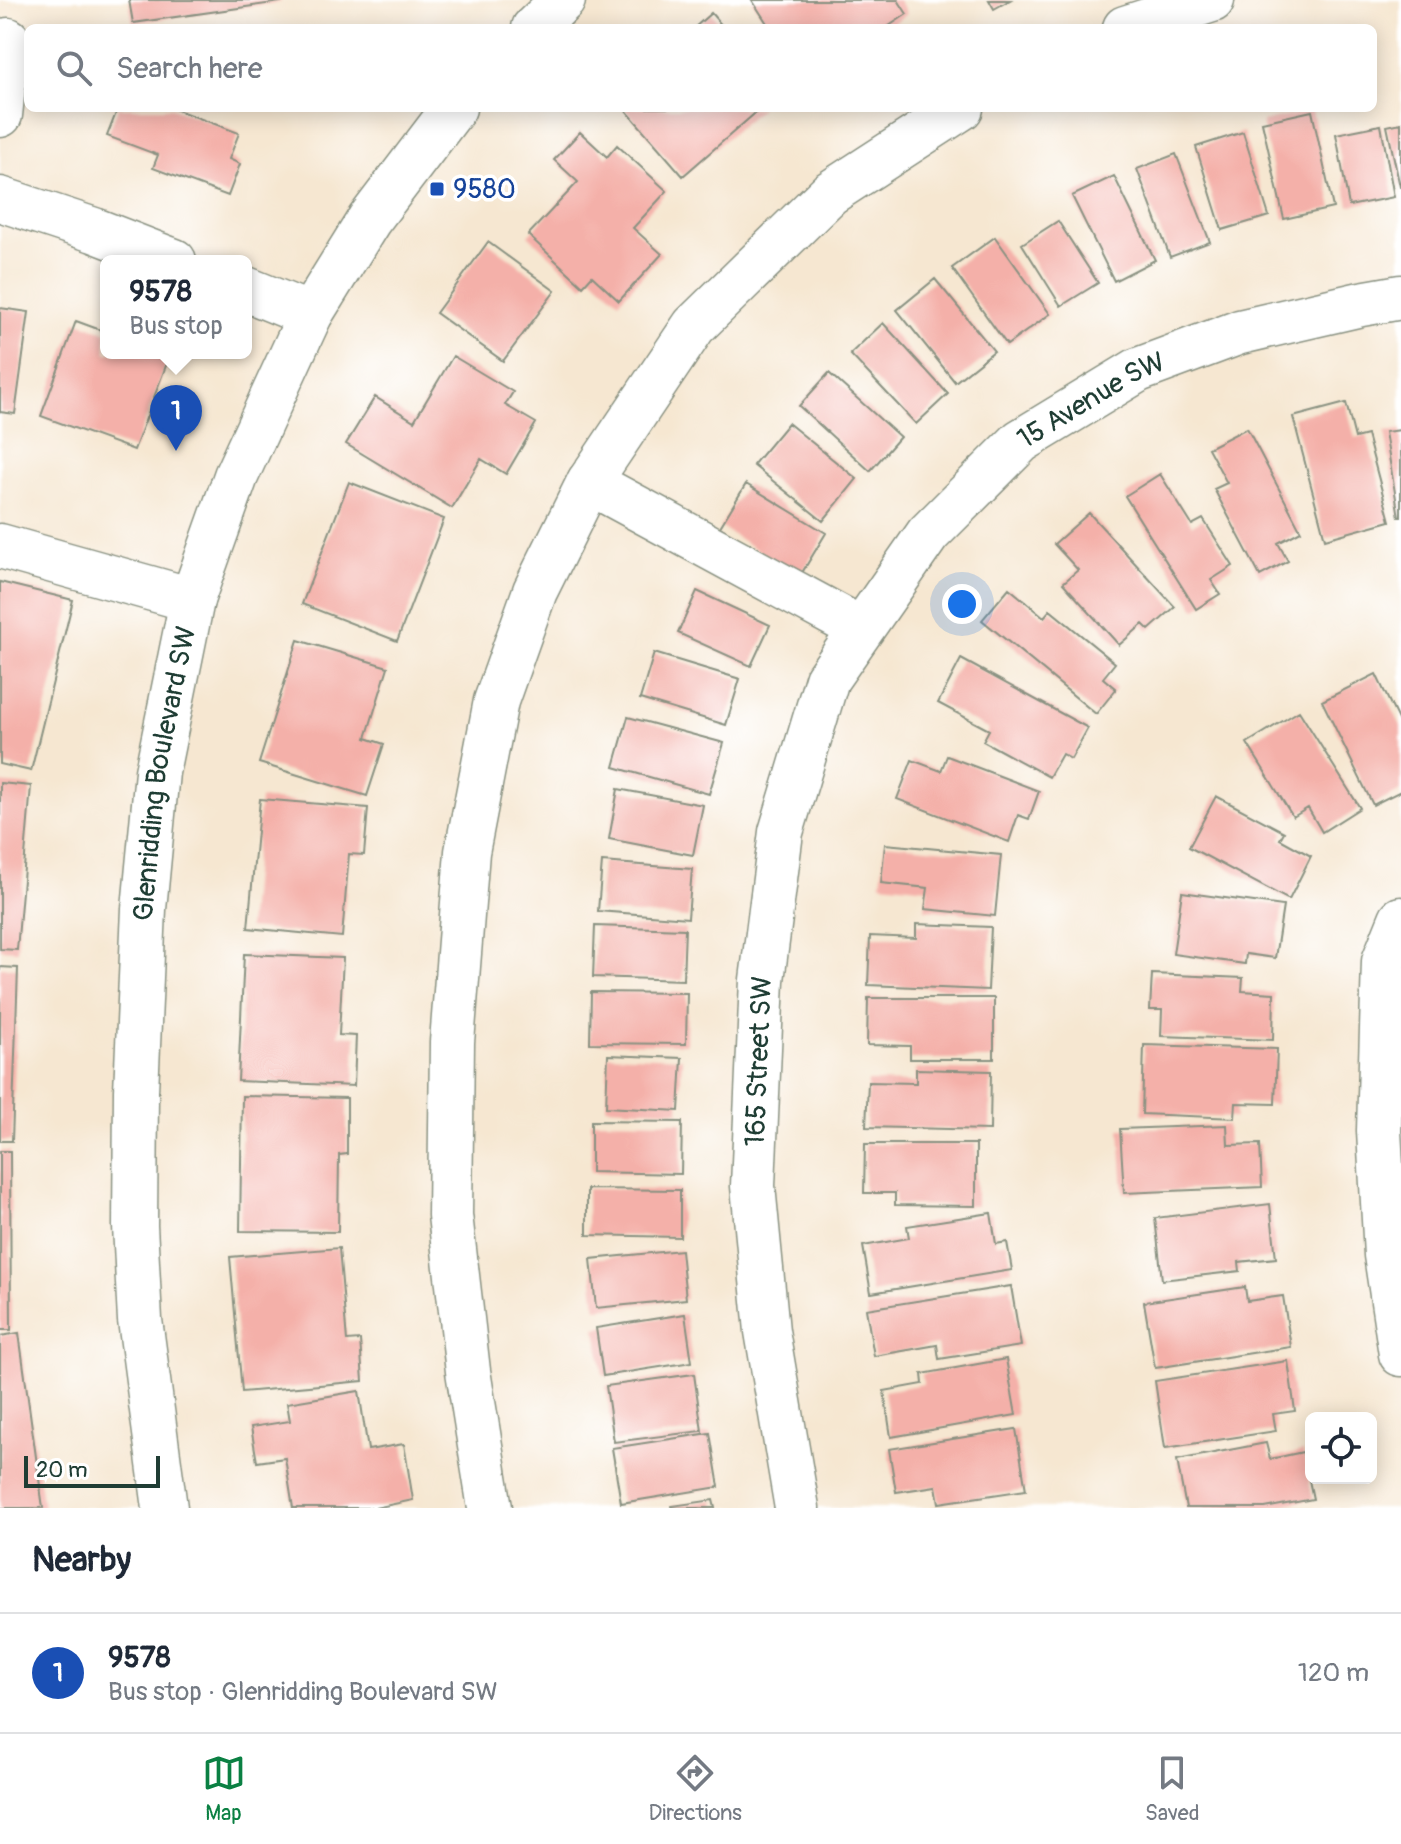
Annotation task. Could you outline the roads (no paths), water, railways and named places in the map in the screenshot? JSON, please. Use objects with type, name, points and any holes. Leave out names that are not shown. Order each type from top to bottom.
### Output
[{"type":"street","points":[[538,24],[563,0]]},
{"type":"street","points":[[1137,24],[1212,0]]},
{"type":"street","points":[[0,115],[8,40]]},
{"type":"street","name":"Glenridding Boulevard SW","points":[[165,1508],[140,1320],[135,1226],[136,1091],[144,909],[157,772],[192,600],[236,476],[310,315],[369,220],[451,112]]},
{"type":"street","points":[[490,1508],[468,1371],[450,1215],[452,1042],[467,852],[496,701],[535,591],[589,482],[694,326],[830,193],[955,112]]},
{"type":"street","points":[[0,199],[159,255]]},
{"type":"street","points":[[252,291],[310,315]]},
{"type":"street","name":"15 Avenue SW","points":[[861,629],[928,534],[1021,441],[1047,425],[1138,370],[1240,332],[1401,297]]},
{"type":"street","points":[[589,482],[861,629]]},
{"type":"street","points":[[0,546],[192,600]]},
{"type":"street","name":"165 Street SW","points":[[797,1508],[767,1331],[753,1186],[762,980],[781,832],[827,679],[861,629]]},
{"type":"street","points":[[1401,919],[1384,961],[1379,1131],[1386,1255],[1401,1354]]},
{"type":"place","name":"9580","points":[[437,189]]},
{"type":"place","name":"9578","points":[[176,451]]}]
